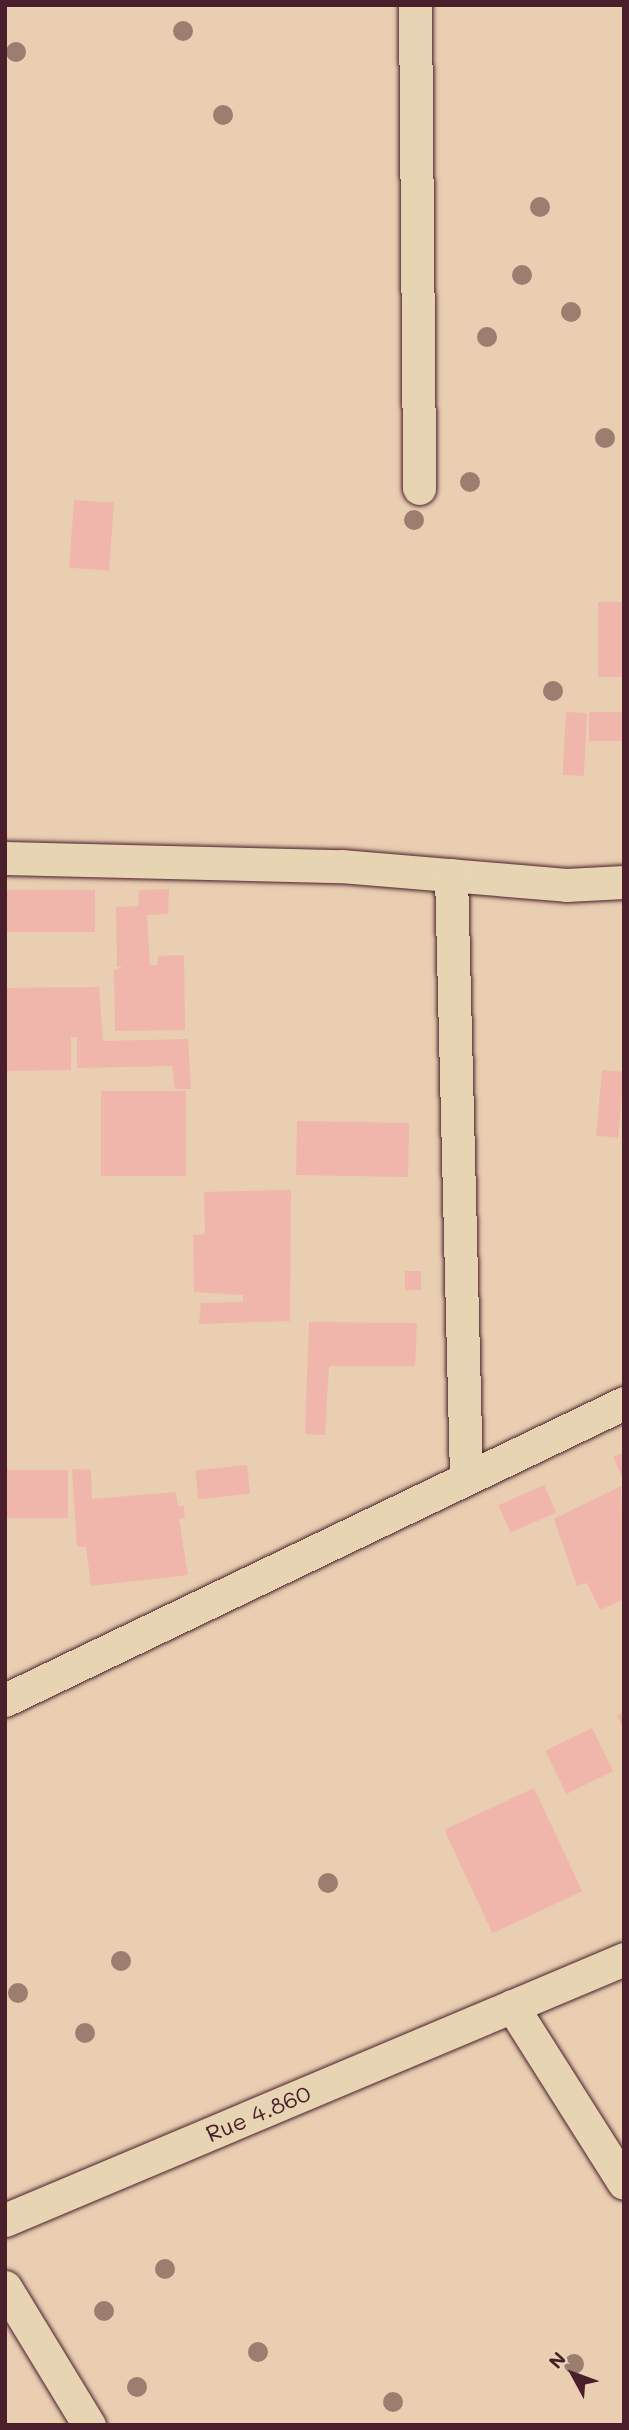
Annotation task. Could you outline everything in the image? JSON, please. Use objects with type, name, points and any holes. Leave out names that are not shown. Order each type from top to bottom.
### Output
[{"type":"street","points":[[415,5],[419,488]]},
{"type":"street","points":[[5,858],[341,866],[566,885],[624,882]]},
{"type":"street","points":[[451,875],[466,1477]]},
{"type":"street","points":[[5,1700],[624,1403]]},
{"type":"street","name":"Rue 4.860","points":[[5,2220],[624,1959]]},
{"type":"street","points":[[512,2006],[624,2183]]},
{"type":"street","points":[[5,2287],[89,2425]]},
{"type":"building","points":[[74,500],[114,503],[109,571],[69,568]]},
{"type":"building","points":[[598,602],[624,602],[624,677],[598,677]]},
{"type":"building","points":[[566,712],[587,713],[584,776],[563,775]]},
{"type":"building","points":[[589,712],[624,712],[624,741],[589,741]]},
{"type":"building","points":[[169,889],[168,914],[147,915],[150,965],[157,965],[158,956],[184,955],[185,1030],[115,1031],[114,971],[123,966],[117,967],[116,907],[138,906],[139,890]]},
{"type":"building","points":[[5,890],[95,890],[95,932],[5,932]]},
{"type":"building","points":[[99,987],[103,1041],[188,1039],[191,1089],[175,1089],[172,1066],[77,1068],[77,1037],[71,1037],[71,1070],[5,1071],[5,988]]},
{"type":"building","points":[[602,1070],[624,1072],[618,1138],[596,1136]]},
{"type":"building","points":[[101,1091],[186,1091],[186,1176],[101,1176]]},
{"type":"building","points":[[297,1121],[409,1123],[408,1177],[296,1175]]},
{"type":"building","points":[[291,1190],[290,1321],[199,1324],[201,1303],[243,1302],[243,1295],[194,1292],[193,1235],[205,1234],[204,1192]]},
{"type":"building","points":[[405,1271],[421,1271],[421,1290],[405,1290]]},
{"type":"building","points":[[309,1322],[417,1323],[415,1366],[329,1366],[325,1435],[305,1434]]},
{"type":"building","points":[[624,1452],[624,1481],[613,1457]]},
{"type":"building","points":[[247,1465],[250,1494],[198,1499],[195,1470]]},
{"type":"building","points":[[72,1469],[91,1470],[92,1499],[176,1492],[178,1506],[184,1506],[185,1518],[179,1519],[188,1575],[91,1586],[86,1547],[77,1547]]},
{"type":"building","points":[[5,1470],[68,1470],[68,1518],[5,1518]]},
{"type":"building","points":[[544,1485],[556,1512],[511,1533],[498,1505]]},
{"type":"building","points":[[621,1486],[624,1599],[600,1610],[587,1583],[577,1586],[554,1519]]},
{"type":"building","points":[[624,1711],[624,1731],[617,1716]]},
{"type":"building","points":[[592,1728],[613,1771],[566,1794],[545,1751]]},
{"type":"building","points":[[534,1788],[582,1891],[492,1933],[444,1830]]}]
